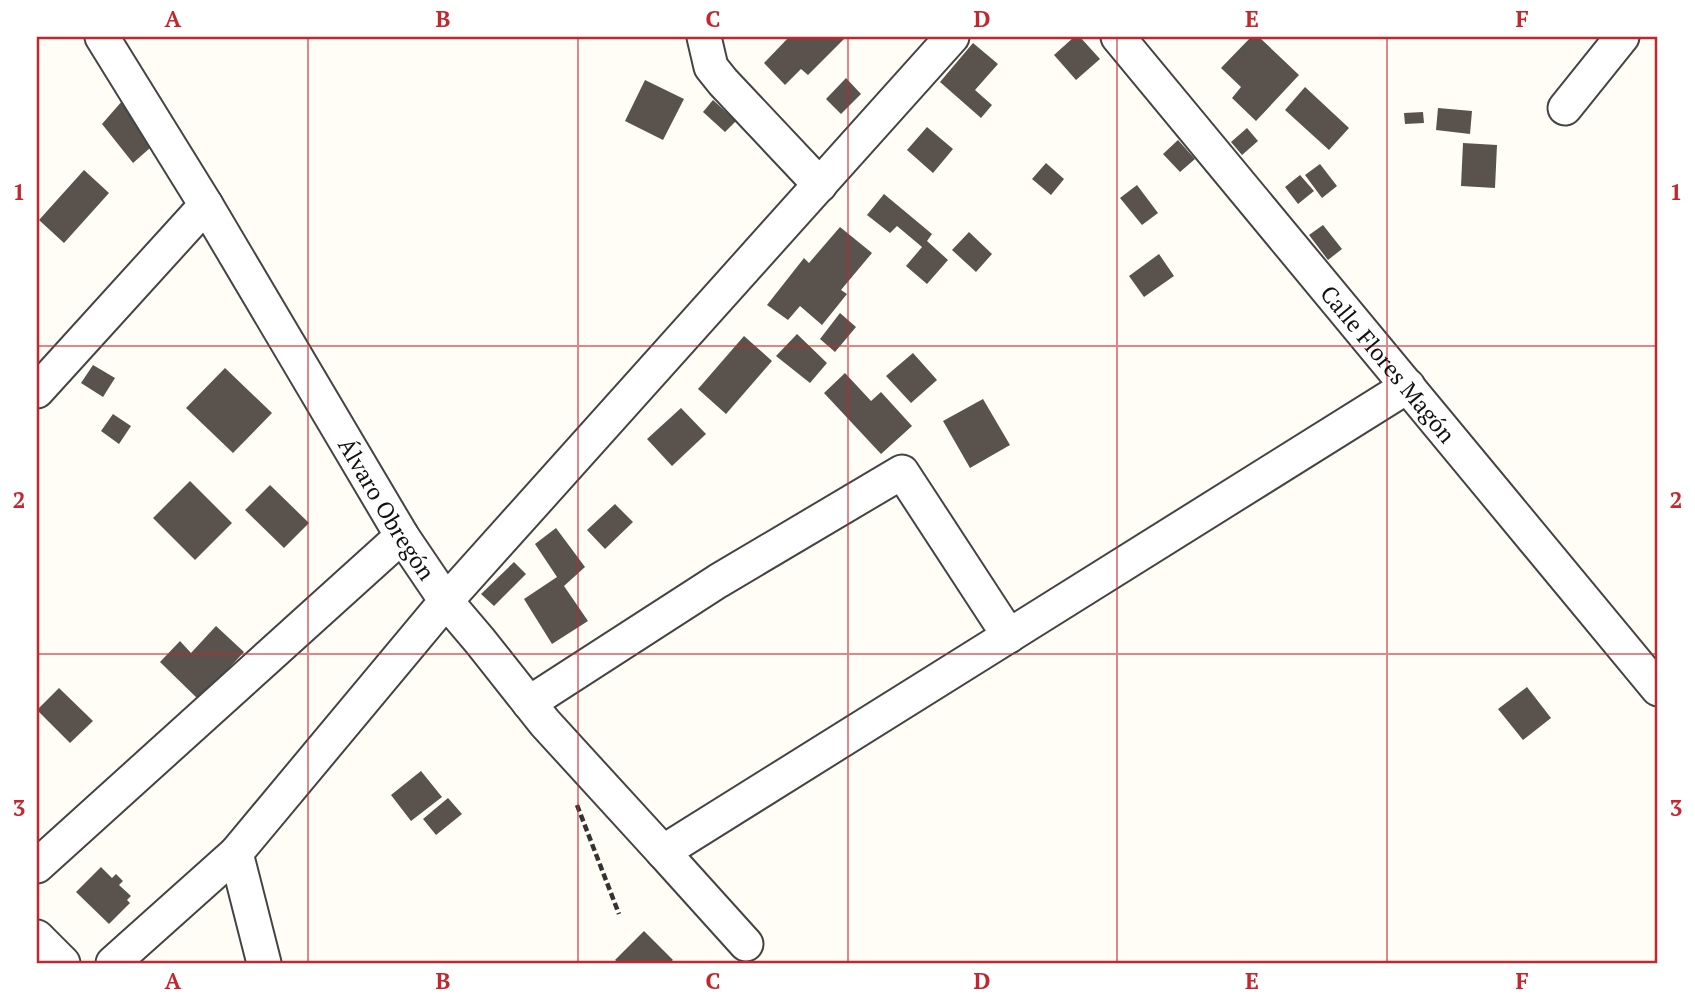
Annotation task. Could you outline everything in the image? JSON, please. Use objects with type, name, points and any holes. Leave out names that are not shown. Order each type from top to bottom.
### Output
[{"type":"street","name":"Álvaro Obregón","points":[[102,37],[206,205],[402,536],[446,601],[236,853],[113,963]]},
{"type":"street","points":[[704,37],[711,67],[820,184]]},
{"type":"street","points":[[746,944],[545,723],[446,601],[952,37]]},
{"type":"street","name":"Calle Flores Magón","points":[[1118,37],[1658,689]]},
{"type":"street","points":[[1565,108],[1622,37]]},
{"type":"street","points":[[37,391],[206,205]]},
{"type":"street","points":[[663,852],[1408,386]]},
{"type":"street","points":[[529,703],[718,581],[902,472],[1009,636]]},
{"type":"street","points":[[37,866],[402,536]]},
{"type":"street","points":[[236,853],[264,963]]},
{"type":"street","points":[[37,937],[64,963]]},
{"type":"path","points":[[574,798],[620,914]]},
{"type":"building","points":[[789,37],[846,37],[808,75],[801,69],[785,85],[764,63]]},
{"type":"building","points":[[1074,37],[1080,37],[1100,59],[1076,80],[1054,55]]},
{"type":"building","points":[[1251,37],[1259,37],[1299,75],[1256,121],[1232,98],[1241,87],[1221,68]]},
{"type":"building","points":[[973,43],[998,64],[975,90],[992,105],[981,118],[940,82]]},
{"type":"building","points":[[846,78],[861,94],[841,114],[826,99]]},
{"type":"building","points":[[645,80],[684,99],[663,140],[625,121]]},
{"type":"building","points":[[1305,87],[1349,128],[1329,150],[1285,110]]},
{"type":"building","points":[[123,100],[150,148],[133,163],[102,124]]},
{"type":"building","points":[[713,100],[736,121],[725,132],[703,112]]},
{"type":"building","points":[[1438,108],[1472,111],[1470,134],[1436,130]]},
{"type":"building","points":[[1423,112],[1424,123],[1405,124],[1404,113]]},
{"type":"building","points":[[927,127],[953,149],[933,173],[907,150]]},
{"type":"building","points":[[1247,128],[1258,141],[1242,155],[1231,142]]},
{"type":"building","points":[[1178,140],[1195,159],[1180,172],[1163,154]]},
{"type":"building","points":[[1463,143],[1497,145],[1495,188],[1461,186]]},
{"type":"building","points":[[1046,163],[1064,179],[1051,195],[1032,179]]},
{"type":"building","points":[[1320,164],[1337,186],[1322,198],[1305,175]]},
{"type":"building","points":[[84,170],[109,193],[64,243],[39,220]]},
{"type":"building","points":[[1300,175],[1314,191],[1298,204],[1285,187]]},
{"type":"building","points":[[1137,185],[1158,213],[1142,225],[1120,198]]},
{"type":"building","points":[[884,194],[932,234],[927,241],[948,260],[927,284],[906,266],[922,247],[897,226],[890,233],[867,215]]},
{"type":"building","points":[[1323,225],[1342,249],[1328,260],[1309,235]]},
{"type":"building","points":[[840,227],[872,253],[841,290],[847,294],[822,325],[800,306],[788,320],[767,305],[804,258],[809,263]]},
{"type":"building","points":[[969,232],[992,254],[976,272],[952,250]]},
{"type":"building","points":[[1159,254],[1174,276],[1144,297],[1129,276]]},
{"type":"building","points":[[840,313],[856,327],[835,352],[820,339]]},
{"type":"building","points":[[797,334],[827,363],[810,383],[776,356]]},
{"type":"building","points":[[744,336],[772,361],[726,414],[698,389]]},
{"type":"building","points":[[913,353],[937,380],[911,403],[886,376]]},
{"type":"building","points":[[93,365],[115,378],[103,397],[81,383]]},
{"type":"building","points":[[225,368],[272,413],[233,453],[186,408]]},
{"type":"building","points":[[845,373],[871,401],[881,392],[912,426],[881,454],[824,393]]},
{"type":"building","points":[[983,399],[1010,445],[970,468],[943,421]]},
{"type":"building","points":[[681,408],[706,434],[672,466],[647,439]]},
{"type":"building","points":[[113,414],[131,426],[119,444],[101,431]]},
{"type":"building","points":[[190,481],[232,523],[195,560],[153,518]]},
{"type":"building","points":[[270,485],[309,523],[284,548],[245,510]]},
{"type":"building","points":[[615,504],[633,522],[605,549],[587,530]]},
{"type":"building","points":[[556,528],[585,567],[564,586],[588,621],[552,644],[524,599],[557,577],[535,544]]},
{"type":"building","points":[[514,562],[526,574],[494,606],[481,594]]},
{"type":"building","points":[[216,626],[244,652],[199,700],[160,662],[180,641],[191,653]]},
{"type":"building","points":[[1527,687],[1551,718],[1523,740],[1498,709]]},
{"type":"building","points":[[59,688],[93,721],[70,743],[37,710]]},
{"type":"building","points":[[421,771],[442,797],[411,821],[391,795]]},
{"type":"building","points":[[448,798],[462,814],[436,835],[423,819]]},
{"type":"building","points":[[101,867],[112,878],[116,874],[123,881],[119,885],[131,896],[127,900],[130,903],[109,924],[76,892]]},
{"type":"building","points":[[644,931],[673,960],[669,963],[619,963],[615,960]]}]
